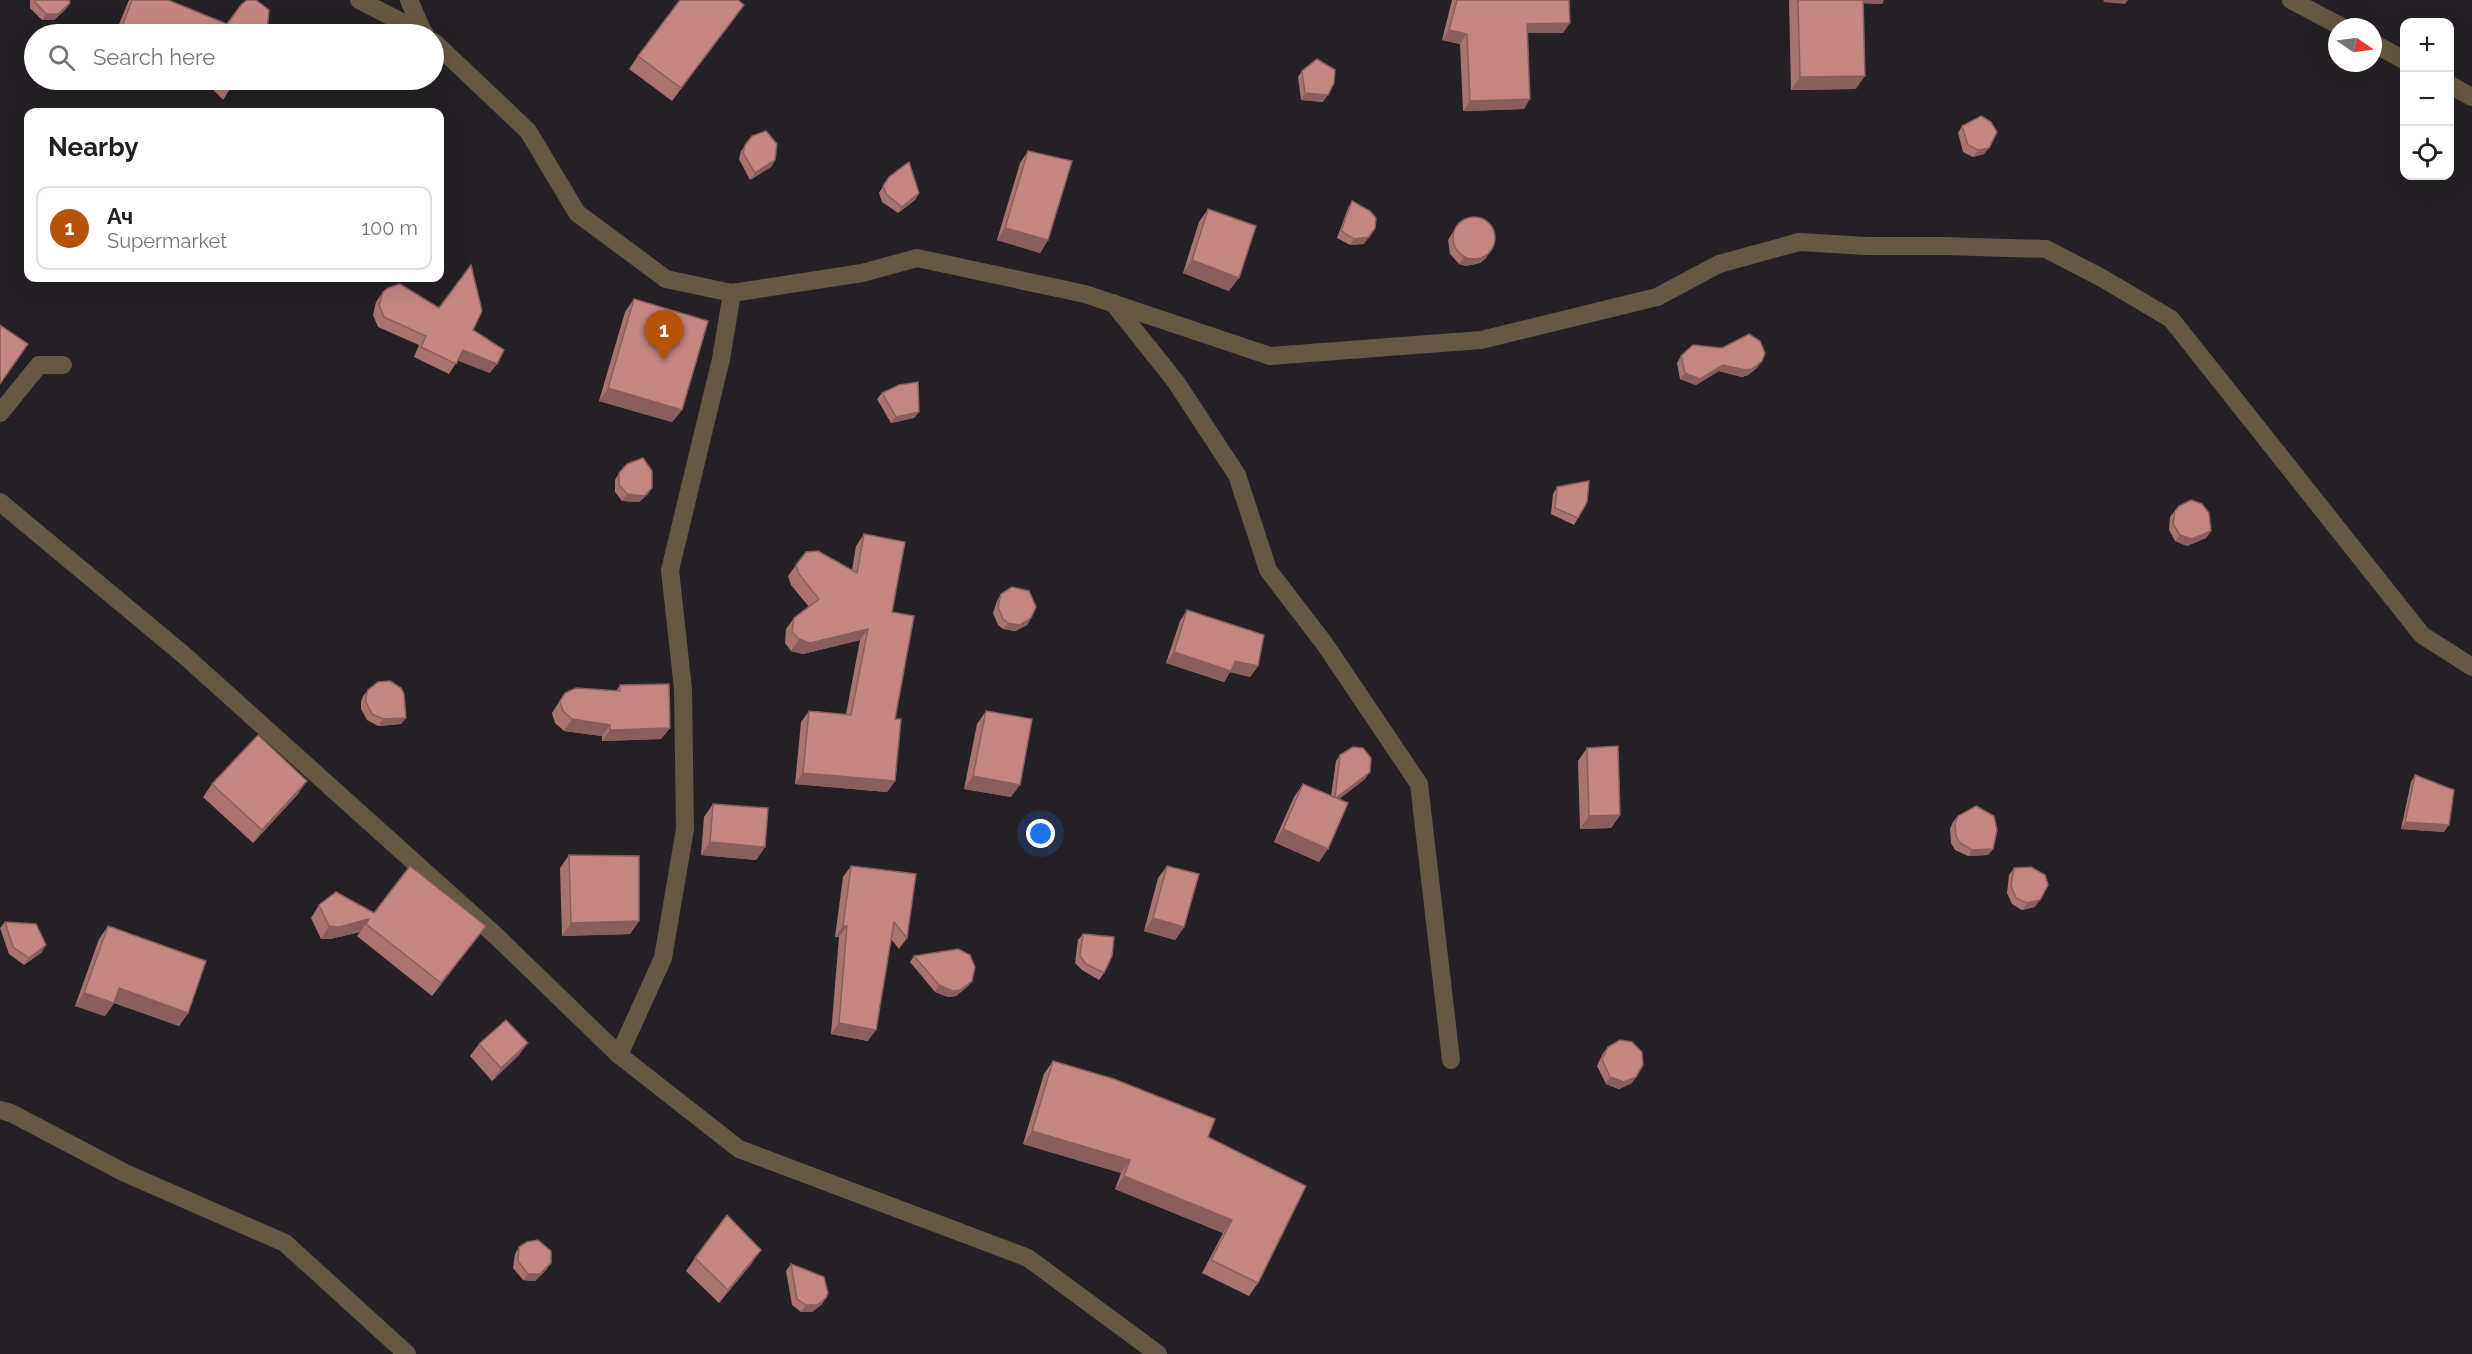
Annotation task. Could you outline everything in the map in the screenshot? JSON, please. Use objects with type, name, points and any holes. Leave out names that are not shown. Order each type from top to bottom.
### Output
[{"type":"street","points":[[359,0],[404,24]]},
{"type":"street","points":[[408,0],[421,24]]},
{"type":"street","points":[[2291,0],[2328,20]]},
{"type":"street","points":[[2382,49],[2400,58]]},
{"type":"street","points":[[444,52],[528,130],[577,213],[666,279],[732,293],[862,273],[917,258],[1015,278],[1113,303],[1270,356],[1481,340],[1657,297],[1719,264],[1799,242],[1867,246],[2046,249],[2102,278],[2171,319],[2422,634],[2472,667]]},
{"type":"street","points":[[2454,87],[2472,97]]},
{"type":"street","points":[[619,1055],[663,958],[685,829],[683,689],[670,570],[721,359],[732,293]]},
{"type":"street","points":[[1113,303],[1176,381],[1237,475],[1268,570],[1324,643],[1419,784],[1451,1060]]},
{"type":"street","points":[[0,413],[39,365],[63,365]]},
{"type":"street","points":[[0,502],[185,656],[494,933],[619,1055],[739,1149],[1029,1258],[1158,1354]]},
{"type":"street","points":[[0,1110],[11,1113],[125,1173],[285,1243],[407,1354]]},
{"type":"building","points":[[35,0],[69,0],[70,3],[58,14],[46,14]]},
{"type":"building","points":[[132,0],[168,0],[227,24],[123,24]]},
{"type":"building","points":[[247,0],[256,0],[269,10],[268,24],[227,24]]},
{"type":"building","points":[[680,0],[738,0],[744,5],[681,88],[638,56]]},
{"type":"building","points":[[1457,0],[1569,0],[1570,23],[1527,24],[1530,99],[1470,101],[1467,34],[1449,30]]},
{"type":"building","points":[[1798,0],[1863,0],[1865,76],[1800,77]]},
{"type":"building","points":[[1317,59],[1335,70],[1334,83],[1328,95],[1305,93],[1302,71]]},
{"type":"building","points":[[1981,116],[1991,122],[1997,132],[1989,148],[1978,150],[1968,145],[1962,126]]},
{"type":"building","points":[[766,131],[777,144],[775,160],[755,173],[743,153],[745,145],[752,136]]},
{"type":"building","points":[[1028,151],[1072,161],[1048,240],[1005,228]]},
{"type":"building","points":[[909,162],[919,193],[902,207],[887,195],[883,186],[889,177]]},
{"type":"building","points":[[1352,201],[1370,211],[1376,218],[1375,228],[1369,237],[1354,239],[1341,231]]},
{"type":"building","points":[[1208,209],[1256,226],[1239,278],[1192,260]]},
{"type":"building","points":[[1474,217],[1489,223],[1495,238],[1489,253],[1474,259],[1459,253],[1453,238],[1459,223]]},
{"type":"building","points":[[471,265],[482,311],[473,330],[504,350],[497,364],[463,350],[456,364],[421,347],[426,336],[384,317],[379,305],[383,292],[400,284],[439,308]]},
{"type":"building","points":[[634,299],[708,321],[682,410],[608,388]]},
{"type":"building","points":[[0,325],[28,344],[0,384]]},
{"type":"building","points":[[1749,334],[1760,341],[1765,353],[1762,361],[1752,369],[1746,370],[1723,365],[1700,379],[1685,373],[1681,356],[1693,345],[1722,348]]},
{"type":"building","points":[[918,382],[919,412],[896,417],[882,393],[899,385]]},
{"type":"building","points":[[643,458],[652,471],[652,488],[644,496],[627,494],[619,485],[619,473],[627,464]]},
{"type":"building","points":[[1589,481],[1587,502],[1578,518],[1555,508],[1557,487]]},
{"type":"building","points":[[2191,500],[2202,504],[2209,513],[2211,531],[2192,539],[2180,535],[2173,524],[2175,511],[2179,506]]},
{"type":"building","points":[[864,534],[905,542],[892,612],[914,616],[895,719],[901,719],[895,781],[803,773],[809,711],[851,715],[868,629],[810,643],[799,639],[792,632],[794,618],[819,599],[799,574],[796,565],[806,552],[818,551],[857,573]]},
{"type":"building","points":[[1012,587],[1029,591],[1036,607],[1031,618],[1020,625],[1008,623],[1003,619],[998,607],[1001,594]]},
{"type":"building","points":[[1187,610],[1264,635],[1258,666],[1235,661],[1231,671],[1174,652]]},
{"type":"building","points":[[390,681],[401,688],[404,694],[406,718],[383,719],[372,714],[366,702],[368,690],[378,682]]},
{"type":"building","points":[[669,684],[670,728],[610,730],[610,725],[572,719],[563,711],[560,701],[565,693],[576,688],[620,691],[620,685]]},
{"type":"building","points":[[986,711],[1032,719],[1020,785],[973,776]]},
{"type":"building","points":[[258,735],[307,781],[262,830],[212,784]]},
{"type":"building","points":[[1618,746],[1620,815],[1589,816],[1587,748]]},
{"type":"building","points":[[1353,747],[1363,748],[1371,758],[1370,772],[1335,798],[1340,755]]},
{"type":"building","points":[[2415,775],[2454,790],[2449,825],[2405,822]]},
{"type":"building","points":[[1303,784],[1348,803],[1328,849],[1283,829]]},
{"type":"building","points":[[713,804],[768,808],[765,847],[710,842]]},
{"type":"building","points":[[1976,806],[1994,816],[1997,830],[1993,849],[1972,850],[1960,843],[1956,836],[1955,823],[1958,816]]},
{"type":"building","points":[[569,855],[639,856],[639,921],[571,923]]},
{"type":"building","points":[[410,866],[486,926],[441,983],[366,924],[369,919],[339,927],[329,926],[319,905],[336,892],[374,913]]},
{"type":"building","points":[[851,866],[916,874],[907,938],[894,922],[876,1030],[839,1023],[847,926],[843,926]]},
{"type":"building","points":[[1167,866],[1199,874],[1184,927],[1153,918]]},
{"type":"building","points":[[2031,867],[2045,875],[2048,885],[2040,900],[2027,903],[2016,898],[2011,886],[2014,868]]},
{"type":"building","points":[[5,922],[36,924],[46,945],[29,958],[13,947]]},
{"type":"building","points":[[108,926],[206,961],[188,1013],[119,988],[114,1003],[84,993]]},
{"type":"building","points":[[1083,934],[1114,937],[1112,956],[1104,973],[1086,964],[1080,956]]},
{"type":"building","points":[[958,949],[970,955],[975,967],[972,981],[960,990],[953,991],[939,985],[914,956]]},
{"type":"building","points":[[506,1020],[528,1043],[501,1068],[479,1044]]},
{"type":"building","points":[[1620,1040],[1632,1042],[1642,1052],[1643,1065],[1636,1077],[1624,1082],[1610,1077],[1602,1059],[1608,1047]]},
{"type":"building","points":[[1053,1061],[1114,1079],[1215,1119],[1208,1137],[1306,1186],[1258,1283],[1211,1260],[1232,1220],[1124,1176],[1130,1160],[1032,1131]]},
{"type":"building","points":[[727,1215],[761,1250],[728,1290],[695,1258]]},
{"type":"building","points":[[538,1240],[551,1251],[551,1263],[540,1274],[528,1274],[518,1261],[519,1247],[527,1242]]},
{"type":"building","points":[[791,1264],[824,1277],[828,1293],[826,1298],[817,1305],[806,1305],[797,1299]]},
{"type":"place","name":"Ач","points":[[664,360]]}]
